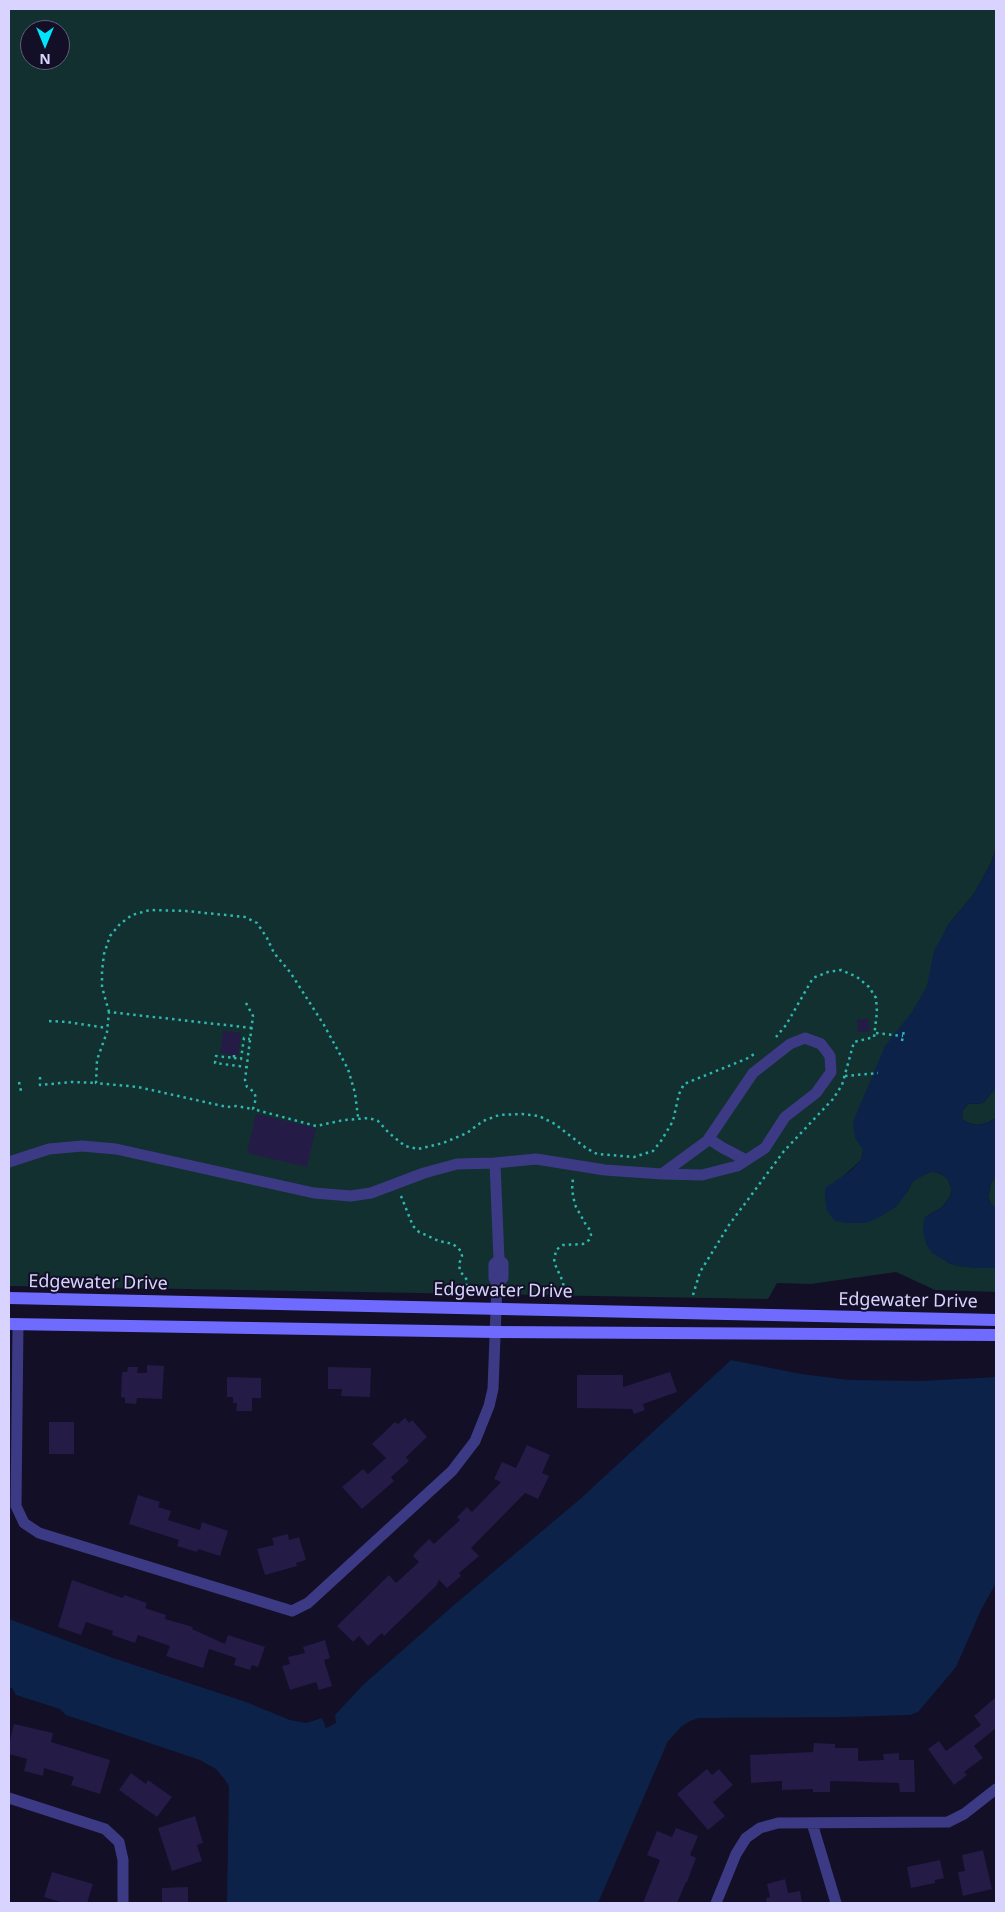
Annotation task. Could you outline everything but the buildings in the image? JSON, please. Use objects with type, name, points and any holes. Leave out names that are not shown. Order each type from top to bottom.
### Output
[{"type":"street","points":[[9,1162],[49,1149],[82,1146],[116,1149],[314,1193],[350,1196],[371,1193],[424,1173],[457,1164],[536,1159],[605,1170],[662,1174],[702,1175],[737,1166],[764,1148],[785,1117],[816,1093],[831,1072],[830,1056],[821,1044],[805,1038],[790,1044],[752,1073],[709,1139],[662,1174]]},
{"type":"street","points":[[709,1139],[746,1160]]},
{"type":"street","points":[[14,1324],[16,1506],[24,1523],[39,1533],[292,1611],[308,1603],[452,1471],[475,1441],[489,1406],[494,1370],[497,1284],[504,1278],[503,1264],[499,1260],[495,1163]]},
{"type":"street","name":"Edgewater Drive","points":[[9,1298],[996,1320]]},
{"type":"street","name":"Edgewater Drive","points":[[14,1324],[495,1332],[996,1335]]},
{"type":"street","points":[[716,1903],[736,1854],[746,1838],[760,1828],[778,1823],[948,1822],[964,1814],[996,1788]]},
{"type":"street","points":[[9,1798],[105,1829],[119,1842],[123,1860],[123,1903]]},
{"type":"street","points":[[812,1823],[836,1903]]},
{"type":"path","points":[[96,1083],[97,1060],[107,1028],[109,1012],[102,986],[104,954],[110,936],[120,924],[132,915],[150,910],[186,911],[245,917],[257,923],[274,953],[290,972],[324,1025],[348,1069],[355,1092],[358,1118]]},
{"type":"path","points":[[692,1296],[700,1272],[729,1225],[784,1151],[833,1099],[842,1085],[854,1042],[874,1037],[876,1033],[876,998],[869,987],[857,977],[841,970],[828,972],[813,978],[786,1025],[771,1042]]},
{"type":"path","points":[[246,1003],[253,1016],[245,1080],[256,1098],[253,1109]]},
{"type":"path","points":[[109,1012],[252,1028]]},
{"type":"path","points":[[49,1021],[107,1028]]},
{"type":"path","points":[[902,1042],[904,1030]]},
{"type":"path","points":[[876,1033],[903,1036]]},
{"type":"path","points":[[246,1067],[215,1063],[216,1056],[234,1056],[241,1059],[244,1038],[250,1038]]},
{"type":"path","points":[[40,1077],[40,1085],[71,1082],[138,1087],[218,1106],[253,1109],[316,1126],[358,1118],[369,1118],[378,1121],[405,1146],[418,1149],[443,1143],[467,1133],[483,1121],[499,1115],[522,1114],[539,1116],[555,1124],[586,1148],[597,1154],[634,1157],[652,1151],[661,1141],[673,1121],[679,1094],[684,1084],[746,1059],[759,1051]]},
{"type":"path","points":[[845,1076],[878,1073]]},
{"type":"path","points":[[19,1082],[21,1091]]},
{"type":"path","points":[[564,1292],[564,1282],[554,1262],[556,1250],[563,1245],[583,1244],[589,1240],[591,1235],[575,1205],[572,1190],[575,1165]]},
{"type":"path","points":[[396,1183],[413,1226],[419,1232],[453,1244],[462,1251],[459,1264],[460,1270],[467,1280],[466,1290]]},
{"type":"green space","points":[[9,9],[996,9],[996,848],[991,863],[974,894],[948,925],[927,986],[863,1150],[861,1160],[838,1181],[907,1192],[913,1181],[923,1175],[933,1171],[943,1175],[948,1179],[952,1190],[949,1198],[942,1207],[924,1218],[947,1262],[958,1266],[996,1268],[996,1292],[935,1290],[896,1272],[811,1284],[777,1283],[768,1299],[9,1286]]},
{"type":"green space","points":[[996,1088],[996,1118],[987,1123],[977,1125],[962,1119],[963,1110],[968,1104],[983,1103]]},
{"type":"green space","points":[[996,1176],[996,1208],[991,1204],[988,1196],[991,1183]]},
{"type":"water","points":[[996,848],[996,1088],[983,1103],[968,1104],[963,1110],[962,1119],[977,1125],[987,1123],[996,1118],[996,1176],[991,1183],[988,1196],[991,1204],[996,1208],[996,1268],[975,1268],[958,1266],[947,1262],[932,1253],[926,1244],[923,1232],[924,1218],[942,1207],[952,1191],[948,1179],[943,1175],[933,1171],[913,1181],[897,1206],[866,1223],[835,1221],[827,1211],[825,1188],[849,1172],[861,1160],[863,1150],[855,1138],[853,1122],[885,1046],[912,1012],[927,986],[934,951],[948,925],[974,894],[991,863]]},
{"type":"water","points":[[731,1360],[801,1374],[849,1380],[922,1381],[996,1377],[996,1583],[981,1610],[956,1667],[918,1712],[910,1715],[844,1717],[699,1718],[681,1727],[668,1741],[598,1903],[227,1903],[229,1786],[216,1769],[200,1760],[66,1715],[60,1709],[16,1695],[12,1688],[9,1688],[9,1619],[110,1657],[246,1702],[290,1720],[306,1723],[322,1718],[326,1728],[336,1723],[335,1715],[363,1685],[454,1605],[579,1500]]}]
